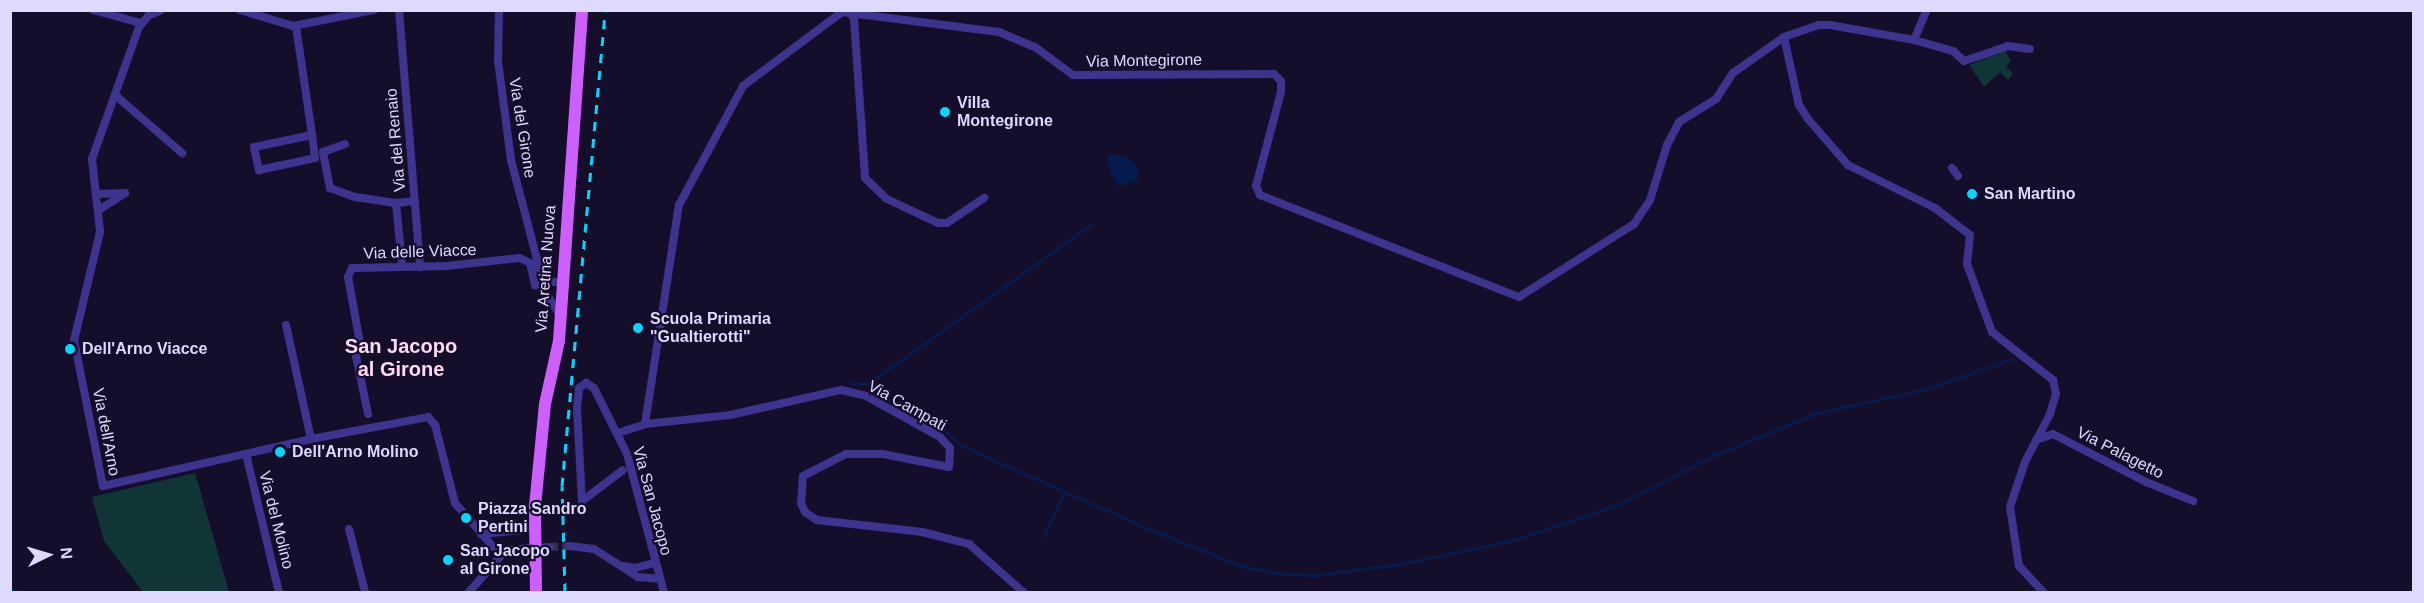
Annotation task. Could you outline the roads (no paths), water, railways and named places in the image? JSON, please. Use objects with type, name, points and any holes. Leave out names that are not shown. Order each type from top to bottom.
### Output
[{"type":"main road","name":"Via Aretina Nuova","points":[[536,592],[534,529],[545,404],[559,341],[561,282],[582,10]]},
{"type":"street","points":[[93,10],[141,23]]},
{"type":"street","points":[[96,195],[124,193],[99,210],[96,195],[92,159],[141,23],[161,10]]},
{"type":"street","points":[[240,10],[296,26],[374,10]]},
{"type":"street","name":"Via del Renaio","points":[[399,10],[420,267]]},
{"type":"street","name":"Via del Girone","points":[[499,10],[498,62],[508,141],[549,299],[559,314]]},
{"type":"street","points":[[1914,40],[1927,10]]},
{"type":"street","points":[[645,423],[679,205],[743,86],[834,16],[850,12],[854,19],[865,178],[888,199],[938,223],[947,223],[984,198]]},
{"type":"street","name":"Via Montegirone","points":[[850,12],[999,32],[1035,46],[1073,75],[1275,74],[1281,81],[1281,92],[1257,186],[1260,195],[1512,297],[1525,295],[1634,224],[1650,200],[1667,145],[1679,122],[1716,99],[1733,73],[1784,37]]},
{"type":"street","points":[[1967,264],[1970,235],[1935,208],[1848,165],[1809,119],[1799,105],[1784,37],[1818,25],[1830,25],[1914,40],[1953,51],[1964,61],[2008,46],[2030,49]]},
{"type":"street","points":[[296,26],[312,135],[315,158],[259,170],[254,147],[312,135]]},
{"type":"street","points":[[115,95],[182,153]]},
{"type":"street","points":[[345,144],[323,152],[330,188],[355,197],[396,203],[415,201]]},
{"type":"street","points":[[1952,168],[1958,176]]},
{"type":"street","points":[[396,203],[402,265]]},
{"type":"street","name":"Via dell'Arno","points":[[99,210],[99,238],[74,340],[103,486],[311,439],[428,417],[435,425],[455,503],[480,534]]},
{"type":"street","points":[[1962,247],[1992,332],[2053,380],[2056,394],[2048,418],[2017,483],[2011,522],[2019,566],[2043,592]]},
{"type":"street","name":"Via delle Viacce","points":[[368,414],[356,356],[360,343],[349,272],[352,268],[402,265],[447,266],[524,259],[530,263],[535,285],[545,282]]},
{"type":"street","points":[[545,282],[561,282]]},
{"type":"street","points":[[286,325],[311,439]]},
{"type":"street","name":"Via San Jacopo","points":[[623,470],[582,501],[578,408],[581,385],[589,383],[594,388],[618,433],[631,464],[654,563],[664,592]]},
{"type":"street","name":"Via Campati","points":[[618,433],[645,423],[730,415],[841,390],[866,396],[940,437],[950,448],[949,467],[929,466],[883,454],[846,454],[803,476],[801,503],[805,513],[817,520],[922,532],[969,544],[1023,592]]},
{"type":"street","points":[[2048,418],[2053,434]]},
{"type":"street","name":"Via Palagetto","points":[[2036,440],[2053,434],[2146,482],[2193,501]]},
{"type":"street","name":"Via del Molino","points":[[246,454],[279,592]]},
{"type":"street","points":[[349,529],[365,592]]},
{"type":"street","points":[[480,534],[534,529]]},
{"type":"street","points":[[480,534],[501,556]]},
{"type":"street","points":[[569,546],[594,549],[622,565],[638,578],[659,579]]},
{"type":"street","points":[[469,592],[508,549],[550,547]]},
{"type":"street","points":[[622,565],[635,568],[654,563]]},
{"type":"water","points":[[1116,154],[1132,160],[1139,170],[1138,180],[1119,187],[1109,170],[1107,156]]},
{"type":"waterway","points":[[869,383],[1092,224]]},
{"type":"waterway","points":[[851,383],[871,384],[894,404],[928,415],[962,446],[1146,528],[1244,567],[1283,574],[1317,575],[1400,564],[1511,541],[1619,504],[1713,456],[1817,413],[1922,390],[2012,359]]},
{"type":"waterway","points":[[1044,536],[1064,492]]},
{"type":"tunnel","points":[[550,547],[569,546]]},
{"type":"railway","points":[[565,592],[562,486],[605,10]]},
{"type":"place","name":"Villa Montegirone","points":[[945,112]]},
{"type":"place","name":"San Martino","points":[[1972,194]]},
{"type":"place","name":"Scuola Primaria \"Gualtierotti\"","points":[[638,328]]},
{"type":"place","name":"Dell'Arno Viacce","points":[[70,349]]},
{"type":"place","name":"Dell'Arno Molino","points":[[280,452]]},
{"type":"place","name":"Piazza Sandro Pertini","points":[[466,518]]},
{"type":"place","name":"San Jacopo al Girone","points":[[448,560]]},
{"type":"district","name":"San Jacopo al Girone","points":[[401,358]]}]
